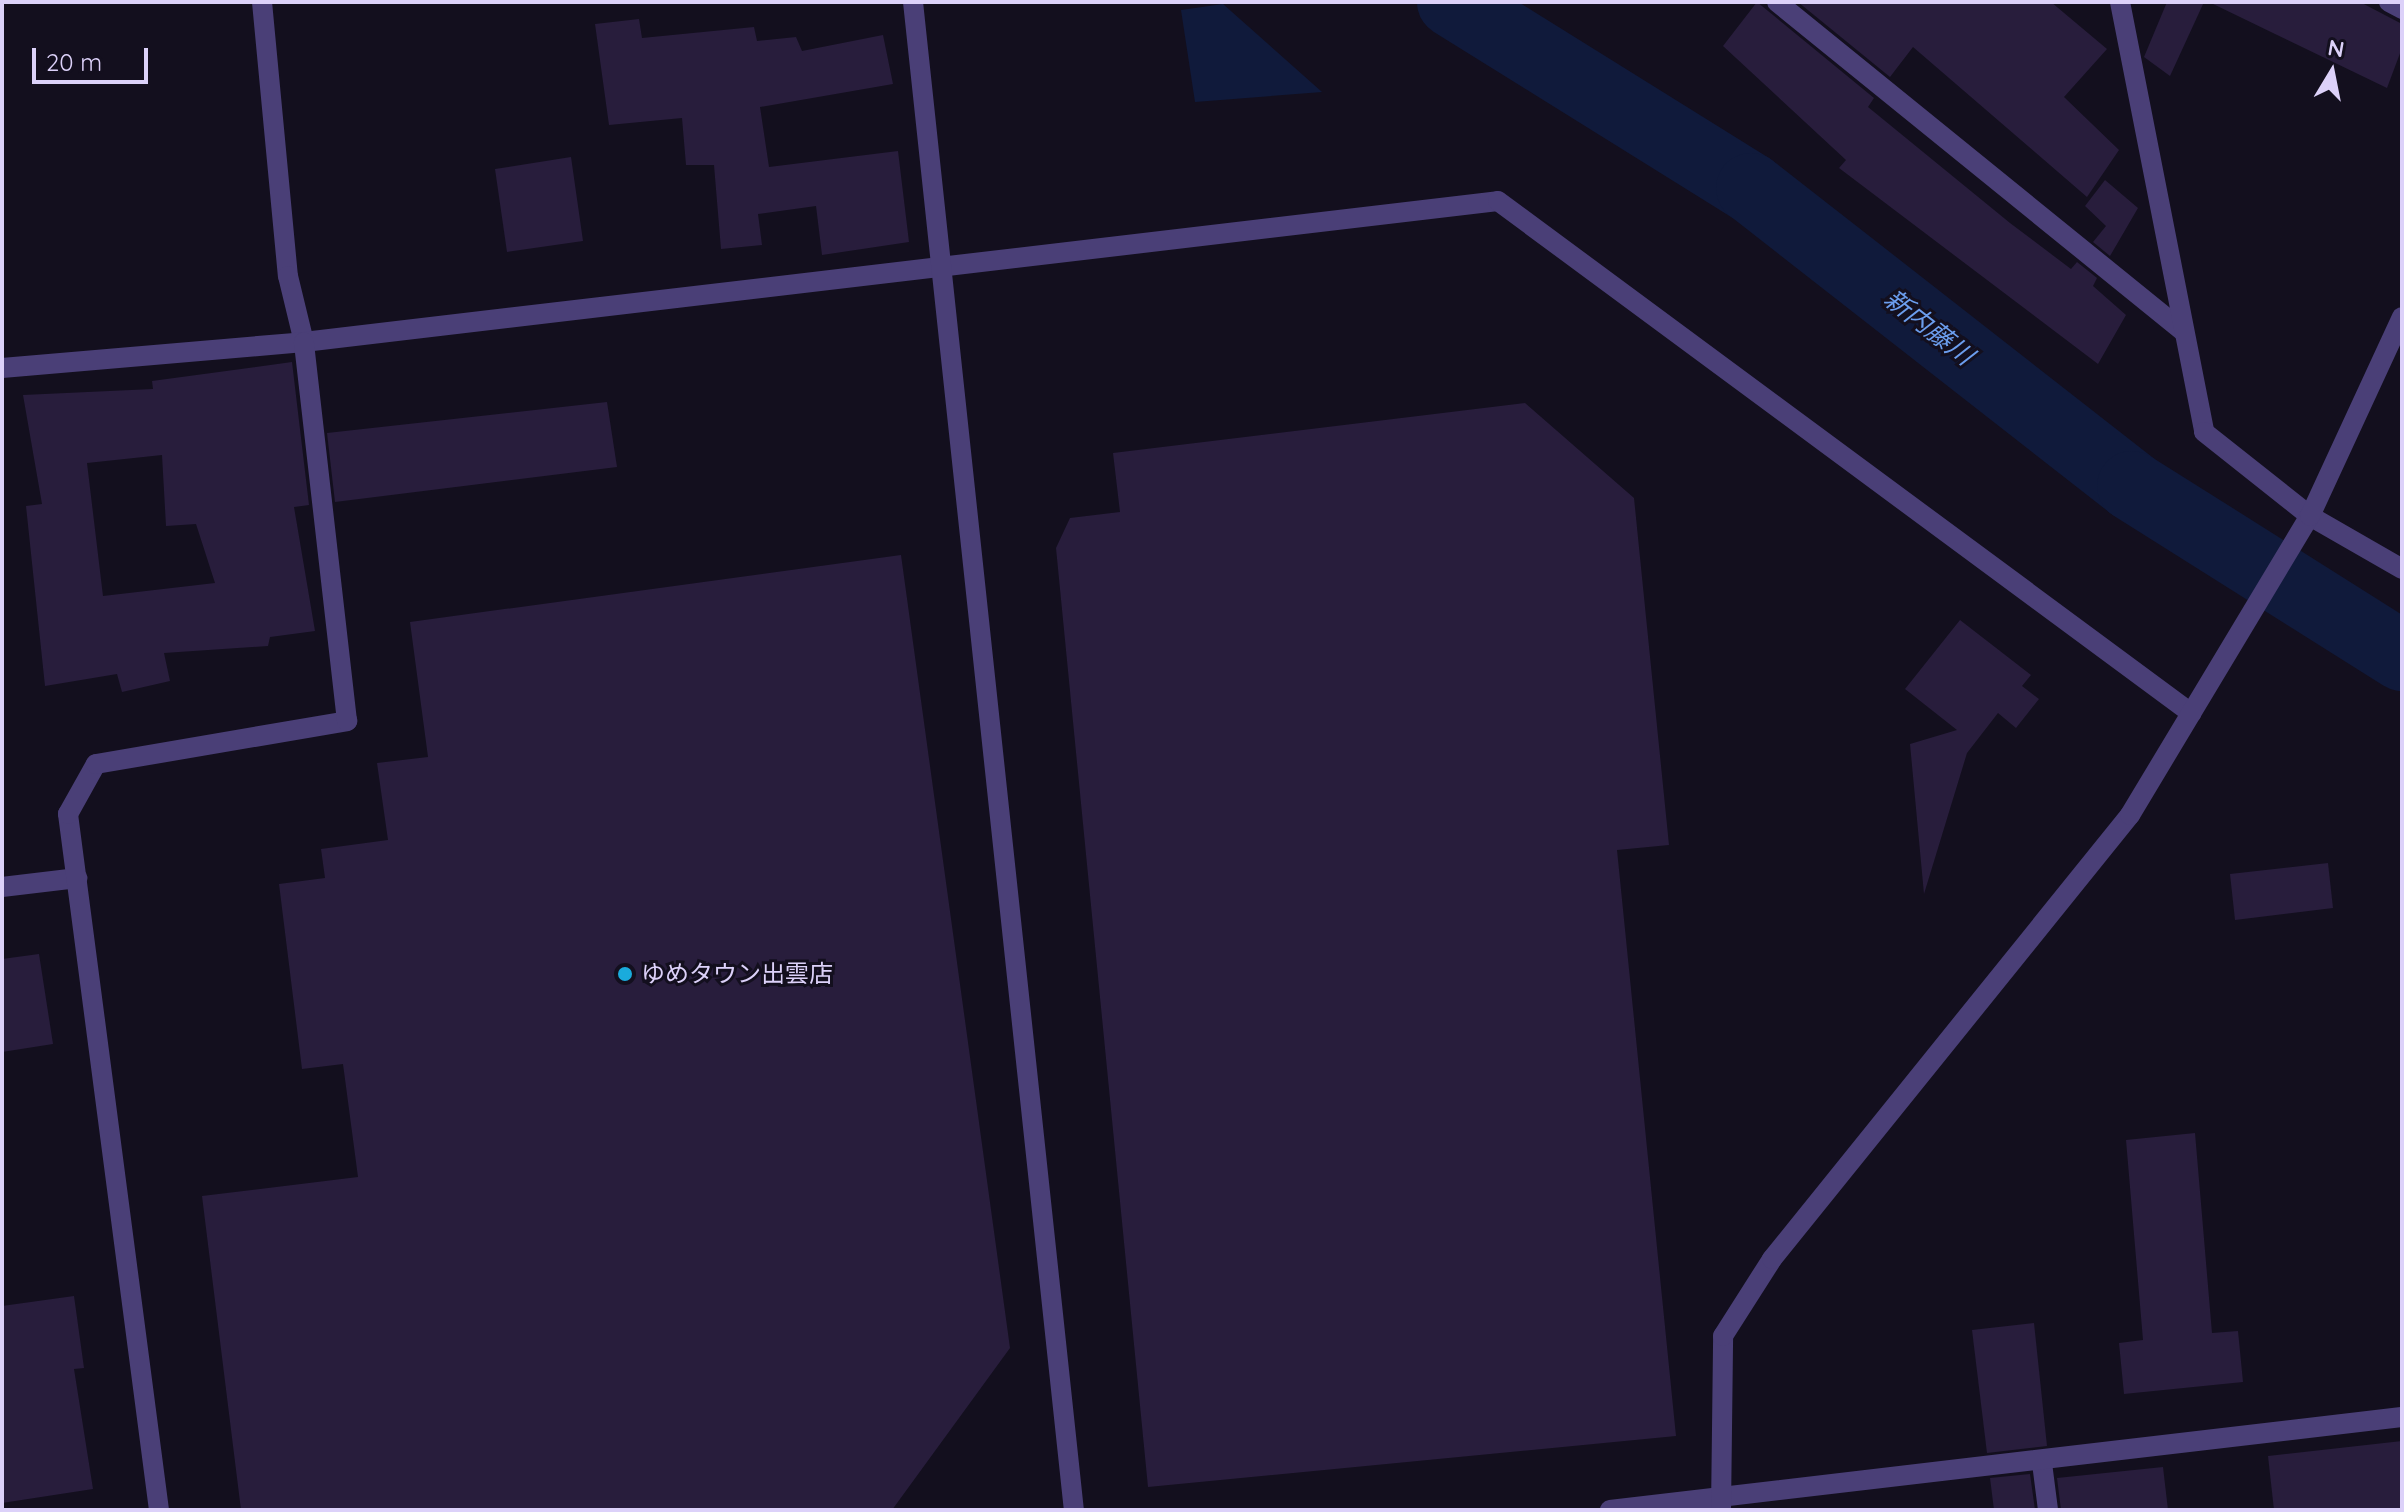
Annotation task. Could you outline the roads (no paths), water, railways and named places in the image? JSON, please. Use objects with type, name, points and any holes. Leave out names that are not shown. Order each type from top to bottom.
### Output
[{"type":"street","points":[[159,1510],[68,814],[96,764],[347,721],[304,342],[288,276],[262,2]]},
{"type":"street","points":[[913,2],[945,261],[1074,1510]]},
{"type":"street","points":[[1777,2],[2184,332]]},
{"type":"street","points":[[2389,2],[2402,9]]},
{"type":"street","points":[[2119,4],[2204,432],[2310,516],[2402,569]]},
{"type":"street","points":[[2,368],[304,342],[945,261],[1498,201],[2191,713]]},
{"type":"street","points":[[1720,1504],[1723,1336],[1772,1259],[2130,815],[2310,516],[2402,317]]},
{"type":"street","points":[[2,887],[77,878]]},
{"type":"street","points":[[1610,1510],[1720,1504],[2402,1417]]},
{"type":"street","points":[[2042,1463],[2048,1510]]},
{"type":"water","points":[[1223,4],[1322,92],[1195,102],[1181,10]]},
{"type":"waterway","name":"新内藤川","points":[[1452,2],[1751,188],[2132,486],[2402,656]]},
{"type":"place","name":"ゆめタウン出雲店","points":[[625,974]]}]
